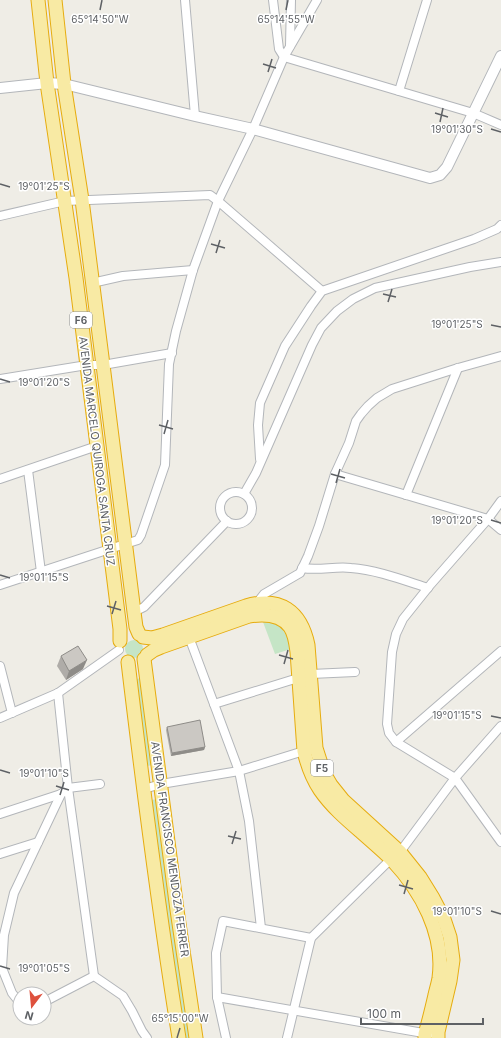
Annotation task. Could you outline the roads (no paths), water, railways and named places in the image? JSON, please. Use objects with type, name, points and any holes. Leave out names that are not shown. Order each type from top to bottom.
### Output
[{"type":"highway","name":"AVENIDA MARCELO QUIROGA SANTA CRUZ","points":[[38,0],[47,83],[76,278],[120,629],[119,646]]},
{"type":"highway","name":"AVENIDA MARCELO QUIROGA SANTA CRUZ","points":[[55,0],[64,84],[82,200],[136,627],[141,635]]},
{"type":"highway","name":"F5","points":[[119,646],[126,635],[135,633],[152,638],[250,608]]},
{"type":"highway","name":"F5","points":[[128,662],[137,663],[154,650],[189,637],[250,608]]},
{"type":"highway","name":"F5","points":[[250,608],[258,615],[274,616],[282,620],[290,628],[295,640],[297,652],[305,675],[310,750],[308,765],[313,778],[326,799],[347,820],[396,856],[420,896],[431,919],[437,940],[440,965],[431,1036]]},
{"type":"highway","points":[[141,635],[148,645],[149,650],[146,657]]},
{"type":"highway","points":[[119,646],[122,657],[128,662]]},
{"type":"highway","name":"AVENIDA FRANCISCO MENDOZA FERRER","points":[[146,657],[177,910],[196,1038]]},
{"type":"highway","name":"AVENIDA FRANCISCO MENDOZA FERRER","points":[[128,662],[164,941],[179,1038]]},
{"type":"street","points":[[185,0],[196,116]]},
{"type":"street","points":[[273,0],[279,49],[284,57],[473,113],[501,125]]},
{"type":"street","points":[[290,47],[291,0]]},
{"type":"street","points":[[0,585],[110,550],[138,540],[141,535],[165,465],[169,364],[176,331],[193,270],[218,201],[253,129],[284,57],[317,0]]},
{"type":"street","points":[[399,91],[427,0]]},
{"type":"street","points":[[0,88],[47,83],[64,84],[253,129],[430,178],[440,175],[447,168],[501,56]]},
{"type":"street","points":[[0,216],[65,201],[210,195],[322,291]]},
{"type":"street","points":[[260,462],[258,426],[260,403],[285,346],[322,291],[474,239],[499,227]]},
{"type":"street","points":[[244,494],[260,462],[312,345],[321,328],[337,311],[353,299],[375,288],[470,267],[501,262]]},
{"type":"street","points":[[92,283],[123,276],[193,270]]},
{"type":"street","points":[[0,379],[103,365],[172,353]]},
{"type":"street","points":[[250,608],[264,594],[300,573],[319,526],[335,474],[349,443],[356,421],[361,414],[377,398],[392,388],[501,356]]},
{"type":"street","points":[[406,495],[458,368]]},
{"type":"street","points":[[0,479],[97,446]]},
{"type":"street","points":[[28,470],[41,572]]},
{"type":"street","points":[[335,474],[488,519],[501,530]]},
{"type":"street","points":[[233,492],[244,494],[251,502],[252,512],[250,516],[242,523],[232,524],[227,522],[221,513],[221,502],[228,494],[233,492]]},
{"type":"street","points":[[501,501],[488,519],[403,619],[393,642],[387,724],[389,733],[396,742],[455,778],[501,842]]},
{"type":"street","points":[[134,612],[144,607],[227,522]]},
{"type":"street","points":[[302,568],[312,570],[349,568],[369,570],[428,588]]},
{"type":"street","points":[[189,637],[239,771],[250,821],[261,928]]},
{"type":"street","points":[[0,718],[58,693],[119,646]]},
{"type":"street","points":[[396,742],[501,651]]},
{"type":"street","points":[[0,666],[12,713]]},
{"type":"street","points":[[214,704],[305,675],[355,672]]},
{"type":"street","points":[[58,693],[68,788],[94,976],[123,996],[147,1038]]},
{"type":"street","points":[[287,1038],[311,938],[396,856],[455,778],[501,726]]},
{"type":"street","points":[[144,789],[162,784],[239,771],[310,750]]},
{"type":"street","points":[[0,814],[61,794],[68,788],[100,784]]},
{"type":"street","points":[[12,993],[2,968],[4,935],[14,893],[61,794]]},
{"type":"street","points":[[0,854],[38,842]]},
{"type":"street","points":[[226,1038],[217,997],[216,953],[224,921],[311,938]]},
{"type":"street","points":[[52,998],[94,976]]},
{"type":"street","points":[[217,997],[431,1036]]}]
